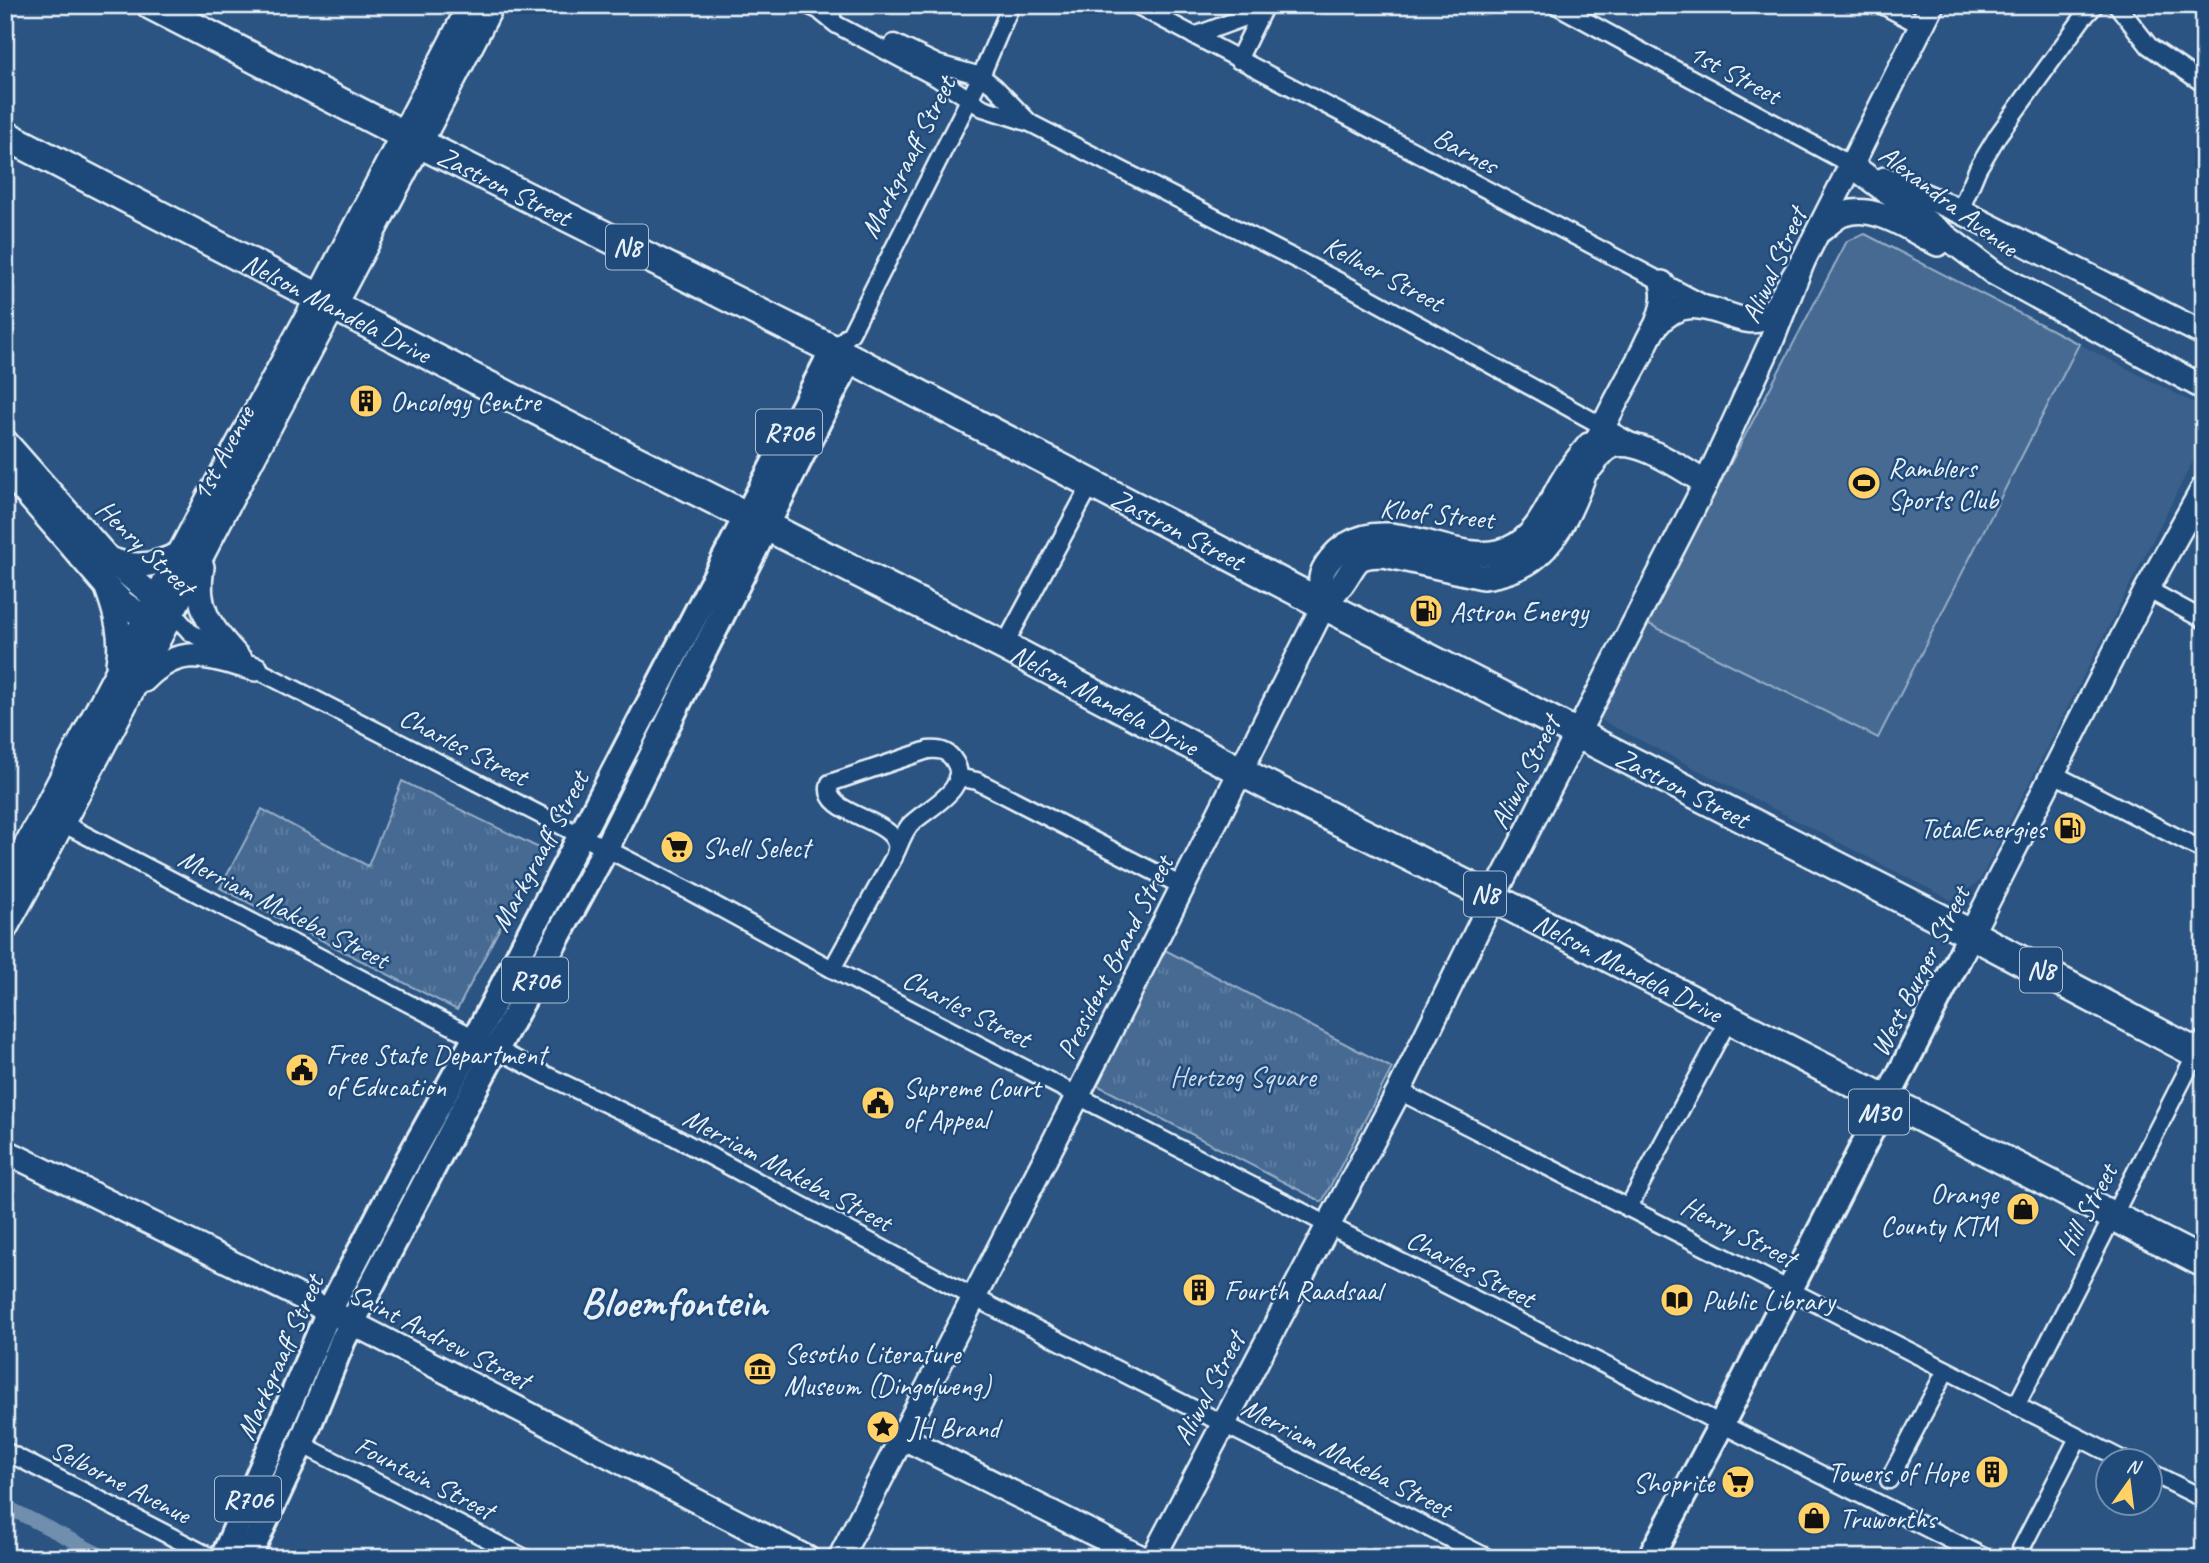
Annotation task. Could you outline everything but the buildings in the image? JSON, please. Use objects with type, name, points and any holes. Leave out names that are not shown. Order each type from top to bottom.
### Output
[{"type":"highway","name":"Zastron Street","points":[[151,5],[412,139],[845,347],[1091,484],[1324,605],[2201,1049]]},
{"type":"highway","name":"Nelson Mandela Drive","points":[[5,135],[2204,1263]]},
{"type":"main road","name":"Markgraaff Street","points":[[223,1558],[329,1311],[580,836],[756,519],[845,347]]},
{"type":"main road","name":"Markgraaff Street","points":[[248,1558],[301,1444],[343,1340],[463,1111],[605,850],[756,519]]},
{"type":"main road","name":"West Burger Street","points":[[1650,1558],[1722,1423],[1971,934]]},
{"type":"main road","points":[[274,1442],[301,1444]]},
{"type":"street","name":"1st Avenue","points":[[412,139],[470,5]]},
{"type":"street","name":"1st Avenue","points":[[5,885],[116,674],[204,553],[326,302],[412,139],[492,5]]},
{"type":"street","name":"Kellner Street","points":[[807,5],[861,27],[938,64],[981,76],[1030,123]]},
{"type":"street","name":"Markgraaff Street","points":[[845,347],[981,76],[1011,5]]},
{"type":"street","name":"Barnes","points":[[1136,5],[1771,342]]},
{"type":"street","points":[[1194,37],[1242,18],[1265,5]]},
{"type":"street","points":[[1238,60],[1265,5]]},
{"type":"street","name":"1st Street","points":[[1556,5],[1853,166]]},
{"type":"street","points":[[1882,5],[1927,15]]},
{"type":"street","points":[[1960,211],[1978,168],[1998,135],[2095,5]]},
{"type":"street","points":[[2117,5],[2149,46],[2204,84]]},
{"type":"street","name":"Kellner Street","points":[[822,13],[837,25],[937,78],[983,108],[1030,123],[1348,286],[1706,483]]},
{"type":"street","name":"Aliwal Street","points":[[1153,1558],[1399,1091],[1493,898],[1706,483],[1771,342],[1803,261],[1927,15]]},
{"type":"street","name":"Alexandra Avenue","points":[[1853,166],[1960,211],[2204,334]]},
{"type":"street","name":"Alexandra Avenue","points":[[1853,166],[1994,273],[2204,388]]},
{"type":"street","points":[[1818,233],[1842,214],[1861,211],[1873,213],[1994,273]]},
{"type":"street","points":[[1656,326],[1677,310],[1695,305],[1742,320],[1757,320],[1768,316],[1803,261]]},
{"type":"street","points":[[1603,426],[1656,326],[1665,294],[1662,283]]},
{"type":"street","name":"1st Avenue","points":[[5,929],[134,690],[179,554],[326,302]]},
{"type":"street","name":"Kloof Street","points":[[1324,605],[1343,582],[1354,562],[1369,555],[1404,558],[1483,577],[1496,575],[1537,557],[1560,526],[1583,478],[1603,426]]},
{"type":"street","name":"Kloof Street","points":[[1324,605],[1321,576],[1337,550],[1358,537],[1373,534],[1392,535],[1486,553],[1506,550],[1524,540],[1540,523],[1566,474],[1603,426]]},
{"type":"street","name":"Henry Street","points":[[5,441],[159,615]]},
{"type":"street","points":[[1583,478],[1599,457],[1612,446],[1642,447]]},
{"type":"street","name":"Henry Street","points":[[5,469],[123,603],[159,615],[190,632]]},
{"type":"street","points":[[1004,646],[1091,484]]},
{"type":"street","name":"West Burger Street","points":[[1971,934],[2147,589],[2204,486]]},
{"type":"street","points":[[204,553],[199,590],[204,613],[210,626],[248,665]]},
{"type":"street","points":[[108,558],[138,566],[162,562],[179,554]]},
{"type":"street","points":[[106,586],[115,612],[120,641],[116,674]]},
{"type":"street","points":[[2147,589],[2204,620]]},
{"type":"street","name":"President Brand Street","points":[[840,1558],[1078,1095],[1324,605]]},
{"type":"street","name":"Charles Street","points":[[190,632],[248,665],[1328,1225],[1986,1558]]},
{"type":"street","points":[[134,690],[154,670],[181,656],[210,657],[248,665]]},
{"type":"street","points":[[832,969],[897,852],[911,824],[947,796],[956,784],[957,768],[953,757],[937,750],[928,750],[830,783],[829,794],[836,805],[883,828],[894,840],[897,852]]},
{"type":"street","points":[[2054,774],[2204,851]]},
{"type":"street","points":[[957,777],[976,781],[1182,886]]},
{"type":"street","name":"Merriam Makeba Street","points":[[64,824],[476,1037],[546,1076],[669,1134],[973,1297],[1488,1558]]},
{"type":"street","points":[[1628,1208],[1729,1018]]},
{"type":"street","name":"Hill Street","points":[[2016,1406],[2201,1049]]},
{"type":"street","name":"Henry Street","points":[[1399,1091],[2099,1448]]},
{"type":"street","name":"Saint Andrew Street","points":[[5,1151],[329,1311],[807,1558]]},
{"type":"street","points":[[1889,1480],[1946,1370]]},
{"type":"street","points":[[902,1437],[1142,1558]]},
{"type":"street","points":[[2021,1549],[2078,1438]]},
{"type":"street","name":"Fountain Street","points":[[301,1444],[526,1558]]},
{"type":"street","name":"Selborne Avenue","points":[[5,1451],[213,1558]]},
{"type":"street","points":[[2164,1479],[2204,1499]]},
{"type":"shaded area","points":[[2079,344],[2204,408],[2204,439],[1979,882],[1951,900],[1597,718],[1647,623],[1878,738]]},
{"type":"green space","name":"Ramblers Sports Club","points":[[1865,234],[2079,344],[1878,738],[1647,623],[1847,241]]},
{"type":"green space","points":[[402,781],[541,849],[457,1010],[220,888],[262,809],[368,866]]},
{"type":"green space","name":"Hertzog Square","points":[[1165,950],[1392,1068],[1322,1202],[1095,1084]]},
{"type":"waterway","points":[[5,1506],[107,1558]]},
{"type":"place","name":"Oncology Centre","points":[[366,401]]},
{"type":"place","name":"Ramblers Sports Club","points":[[1864,483]]},
{"type":"place","name":"Astron Energy","points":[[1426,611]]},
{"type":"place","name":"TotalEnergies","points":[[2070,828]]},
{"type":"place","name":"Shell Select","points":[[677,847]]},
{"type":"place","name":"Free State Department of Education","points":[[302,1070]]},
{"type":"place","name":"Supreme Court of Appeal","points":[[878,1103]]},
{"type":"place","name":"Orange County KTM","points":[[2023,1209]]},
{"type":"place","name":"Fourth Raadsaal","points":[[1199,1290]]},
{"type":"place","name":"Public Library","points":[[1677,1300]]},
{"type":"place","name":"Sesotho Literature Museum (Dingolweng)","points":[[760,1369]]},
{"type":"place","name":"JH Brand","points":[[883,1427]]},
{"type":"place","name":"Towers of Hope","points":[[1992,1472]]},
{"type":"place","name":"Shoprite","points":[[1738,1482]]},
{"type":"place","name":"Truworths","points":[[1814,1518]]},
{"type":"district","name":"Bloemfontein","points":[[674,1301]]}]
